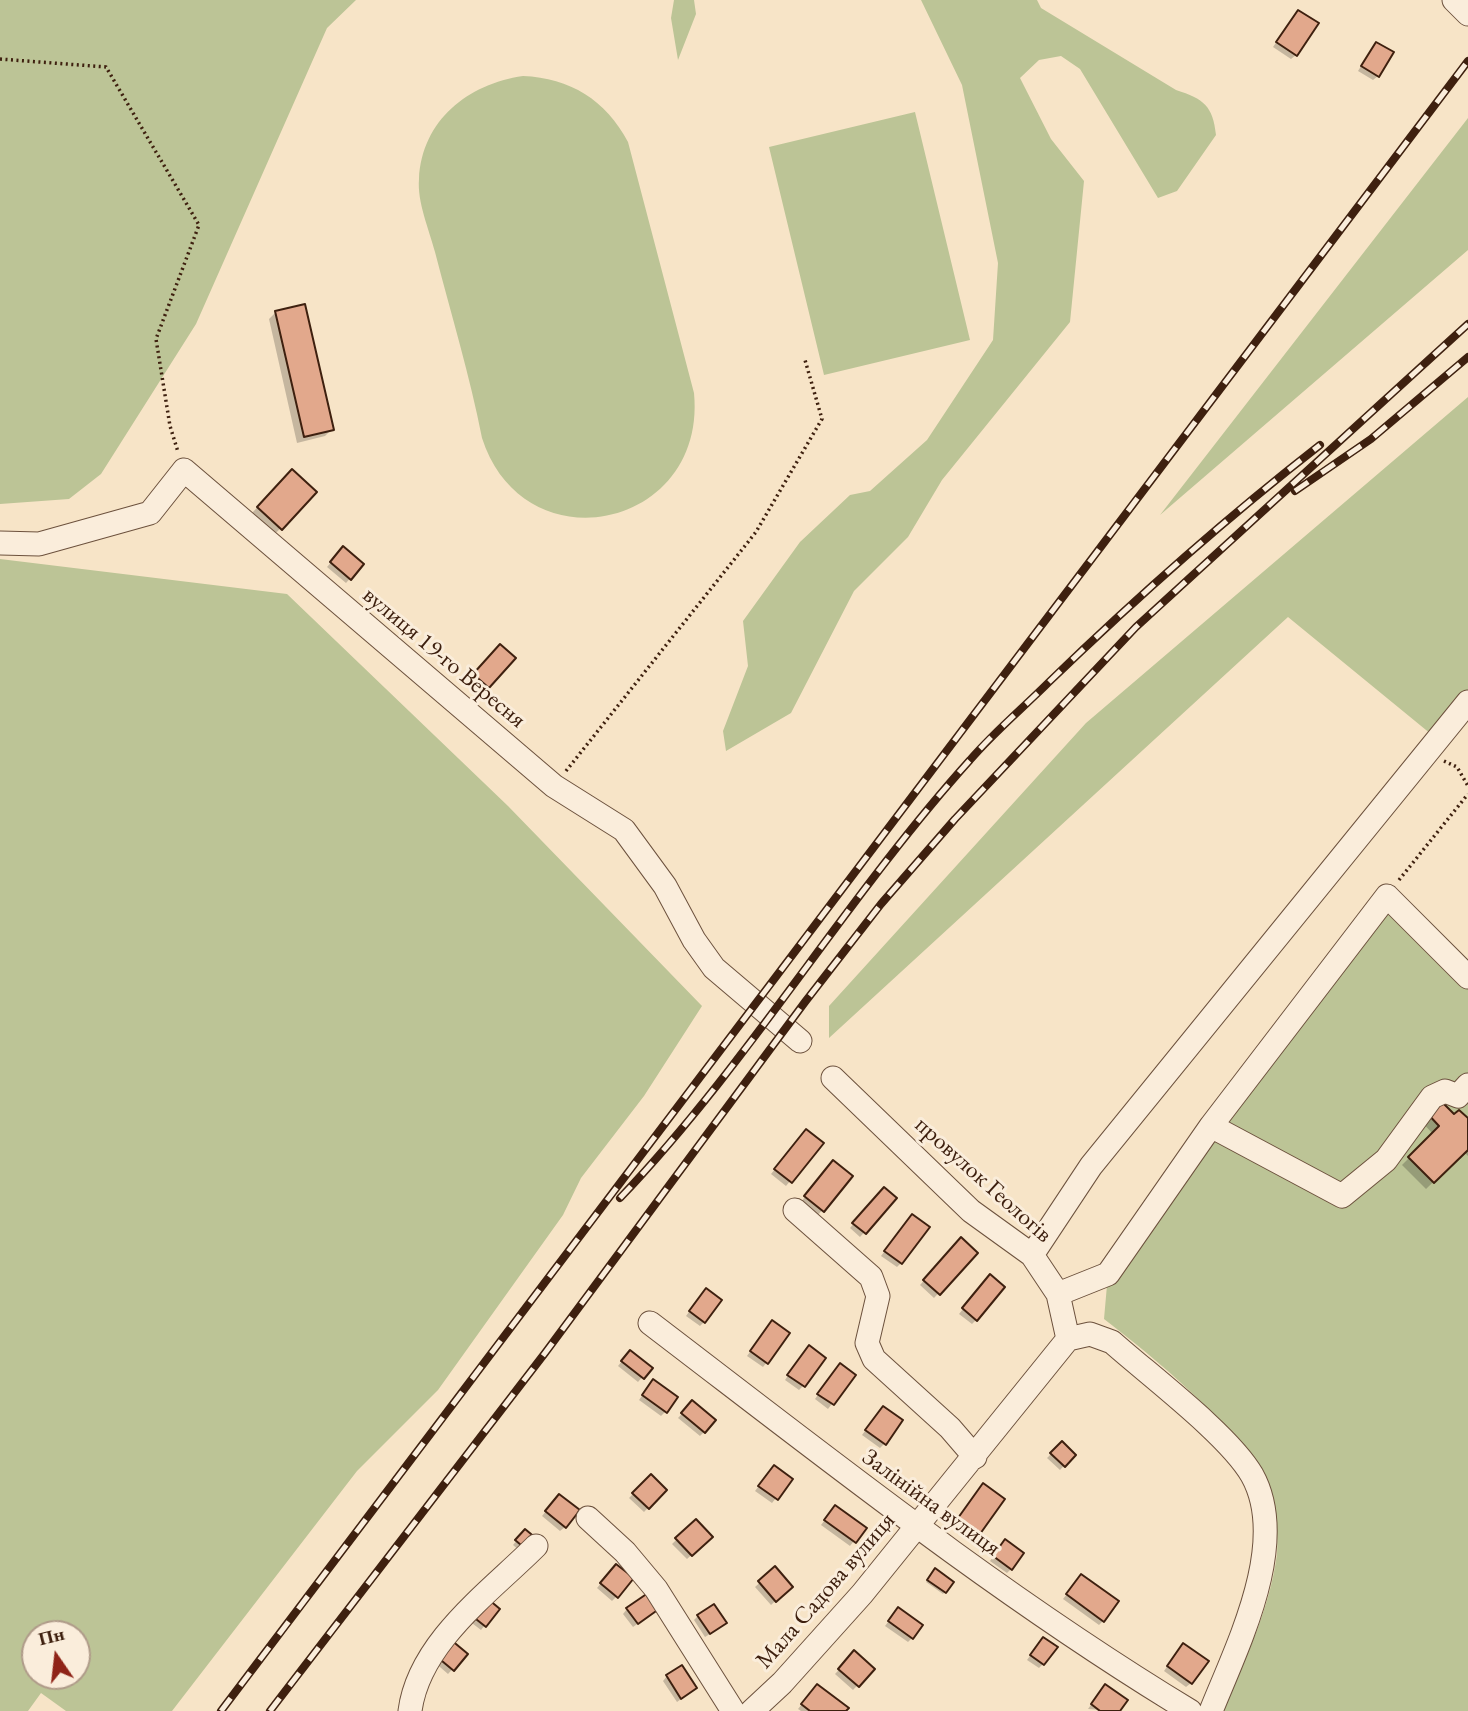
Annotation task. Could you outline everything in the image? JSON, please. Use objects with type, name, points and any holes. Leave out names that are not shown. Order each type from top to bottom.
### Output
[{"type":"street","points":[[0,543],[39,544],[149,513],[184,470]]},
{"type":"street","name":"вулиця 19-го Вересня","points":[[184,470],[554,786],[624,830],[665,886],[694,940],[714,968],[800,1041]]},
{"type":"street","points":[[1032,1255],[1091,1166],[1468,702]]},
{"type":"street","points":[[1058,1294],[1108,1274],[1211,1126],[1387,896],[1468,977]]},
{"type":"street","name":"провулок Геологів","points":[[833,1078],[971,1211],[1032,1255],[1058,1294],[1068,1339]]},
{"type":"street","points":[[1211,1126],[1342,1196],[1386,1160],[1432,1097],[1445,1091],[1458,1096],[1468,1085]]},
{"type":"street","points":[[795,1210],[871,1277],[878,1296],[867,1343],[874,1359],[950,1428],[975,1457]]},
{"type":"street","name":"Залінійна вулиця","points":[[650,1323],[917,1527],[1090,1651],[1190,1711]]},
{"type":"street","points":[[1068,1339],[1090,1334],[1112,1342],[1225,1442],[1252,1475],[1265,1514],[1262,1563],[1247,1622],[1211,1711]]},
{"type":"street","name":"Мала Садова вулиця","points":[[752,1711],[782,1683],[917,1527],[1068,1339]]},
{"type":"street","points":[[588,1518],[625,1552],[656,1589],[733,1711]]},
{"type":"street","points":[[410,1711],[412,1690],[440,1641],[536,1546]]},
{"type":"path","points":[[0,59],[106,67],[199,225],[156,339],[170,426],[184,470]]},
{"type":"path","points":[[554,786],[756,532],[822,419],[805,360]]},
{"type":"path","points":[[1426,752],[1457,767],[1468,786]]},
{"type":"path","points":[[1387,896],[1468,794]]},
{"type":"green space","points":[[0,0],[356,0],[327,28],[196,324],[101,474],[69,499],[0,504]]},
{"type":"green space","points":[[674,0],[694,0],[696,14],[678,60],[671,18]]},
{"type":"green space","points":[[921,0],[1037,0],[1041,8],[1176,90],[1200,101],[1209,110],[1216,135],[1177,191],[1158,198],[1080,69],[1061,56],[1039,60],[1020,78],[1051,139],[1084,181],[1070,322],[942,480],[908,537],[854,591],[791,713],[726,751],[723,731],[748,666],[743,621],[800,542],[850,495],[870,491],[927,440],[993,340],[998,263],[962,85]]},
{"type":"green space","points":[[523,76],[556,81],[585,94],[609,114],[628,142],[694,393],[690,439],[672,476],[644,501],[609,515],[571,517],[535,505],[504,479],[482,438],[422,206],[419,179],[422,158],[439,123],[452,108],[484,87]]},
{"type":"green space","points":[[915,112],[970,340],[824,375],[769,147]]},
{"type":"green space","points":[[1468,118],[1468,250],[1160,515]]},
{"type":"green space","points":[[1468,397],[1468,702],[1437,739],[1288,617],[829,1038],[829,1006],[1086,723]]},
{"type":"green space","points":[[0,559],[287,594],[508,806],[702,1006],[644,1096],[581,1178],[563,1215],[438,1390],[357,1471],[172,1711],[66,1711],[41,1693],[28,1711],[0,1711]]},
{"type":"green space","points":[[1387,896],[1468,970],[1468,1711],[1224,1711],[1255,1634],[1274,1574],[1277,1545],[1273,1505],[1262,1477],[1248,1455],[1212,1413],[1104,1319],[1108,1274]]},
{"type":"building","points":[[1298,10],[1319,23],[1297,56],[1276,42]]},
{"type":"building","points":[[1376,42],[1394,52],[1379,77],[1361,66]]},
{"type":"building","points":[[305,304],[334,430],[304,437],[275,311]]},
{"type":"building","points":[[292,469],[317,492],[282,530],[257,507]]},
{"type":"building","points":[[343,546],[364,564],[351,580],[330,562]]},
{"type":"building","points":[[500,644],[516,658],[489,688],[473,674]]},
{"type":"building","points":[[1439,1099],[1454,1114],[1459,1110],[1468,1118],[1468,1150],[1434,1183],[1408,1157],[1439,1126],[1426,1112]]},
{"type":"building","points":[[806,1129],[824,1143],[792,1183],[774,1169]]},
{"type":"building","points":[[833,1160],[853,1176],[824,1212],[804,1196]]},
{"type":"building","points":[[884,1187],[897,1198],[866,1234],[852,1223]]},
{"type":"building","points":[[912,1214],[930,1227],[902,1264],[884,1251]]},
{"type":"building","points":[[961,1237],[978,1253],[940,1295],[923,1280]]},
{"type":"building","points":[[990,1274],[1005,1287],[977,1321],[962,1308]]},
{"type":"building","points":[[706,1288],[722,1300],[705,1323],[689,1311]]},
{"type":"building","points":[[772,1320],[790,1333],[768,1364],[750,1351]]},
{"type":"building","points":[[809,1345],[826,1358],[805,1387],[787,1375]]},
{"type":"building","points":[[630,1350],[653,1368],[644,1379],[621,1361]]},
{"type":"building","points":[[840,1363],[856,1375],[834,1405],[817,1394]]},
{"type":"building","points":[[653,1379],[678,1397],[667,1413],[642,1395]]},
{"type":"building","points":[[692,1400],[716,1420],[705,1433],[681,1413]]},
{"type":"building","points":[[883,1406],[903,1420],[886,1445],[865,1430]]},
{"type":"building","points":[[1062,1441],[1076,1455],[1065,1467],[1050,1453]]},
{"type":"building","points":[[774,1465],[793,1479],[778,1500],[758,1486]]},
{"type":"building","points":[[651,1474],[667,1490],[649,1509],[632,1493]]},
{"type":"building","points":[[983,1483],[1005,1499],[980,1534],[958,1518]]},
{"type":"building","points":[[559,1494],[580,1510],[566,1528],[545,1511]]},
{"type":"building","points":[[835,1505],[867,1528],[856,1543],[824,1520]]},
{"type":"building","points":[[696,1519],[713,1537],[692,1556],[675,1538]]},
{"type":"building","points":[[525,1529],[543,1544],[533,1555],[515,1540]]},
{"type":"building","points":[[1005,1539],[1024,1553],[1012,1570],[993,1556]]},
{"type":"building","points":[[616,1564],[634,1578],[618,1598],[600,1583]]},
{"type":"building","points":[[775,1566],[793,1587],[776,1602],[758,1581]]},
{"type":"building","points":[[935,1568],[954,1582],[946,1593],[927,1580]]},
{"type":"building","points":[[1081,1574],[1119,1601],[1104,1622],[1066,1594]]},
{"type":"building","points":[[648,1593],[659,1609],[638,1624],[626,1608]]},
{"type":"building","points":[[482,1594],[500,1609],[486,1627],[467,1612]]},
{"type":"building","points":[[714,1604],[727,1623],[710,1634],[697,1615]]},
{"type":"building","points":[[898,1607],[923,1625],[913,1639],[888,1621]]},
{"type":"building","points":[[1043,1637],[1058,1647],[1044,1665],[1030,1655]]},
{"type":"building","points":[[450,1639],[468,1654],[454,1671],[436,1656]]},
{"type":"building","points":[[1183,1643],[1209,1661],[1192,1684],[1167,1666]]},
{"type":"building","points":[[854,1650],[875,1669],[859,1687],[838,1669]]},
{"type":"building","points":[[682,1665],[697,1688],[681,1699],[666,1675]]},
{"type":"building","points":[[817,1684],[849,1708],[846,1711],[810,1711],[801,1704]]},
{"type":"building","points":[[1105,1684],[1128,1700],[1120,1711],[1100,1711],[1091,1704]]},
{"type":"railway","points":[[221,1711],[1468,61]]},
{"type":"railway","points":[[270,1711],[545,1353],[805,1002],[881,904],[955,819],[1136,627],[1468,324]]},
{"type":"railway","points":[[1295,491],[1371,439],[1468,357]]},
{"type":"railway","points":[[620,1198],[712,1092],[881,868],[979,750],[1082,651],[1215,530],[1320,445]]}]
